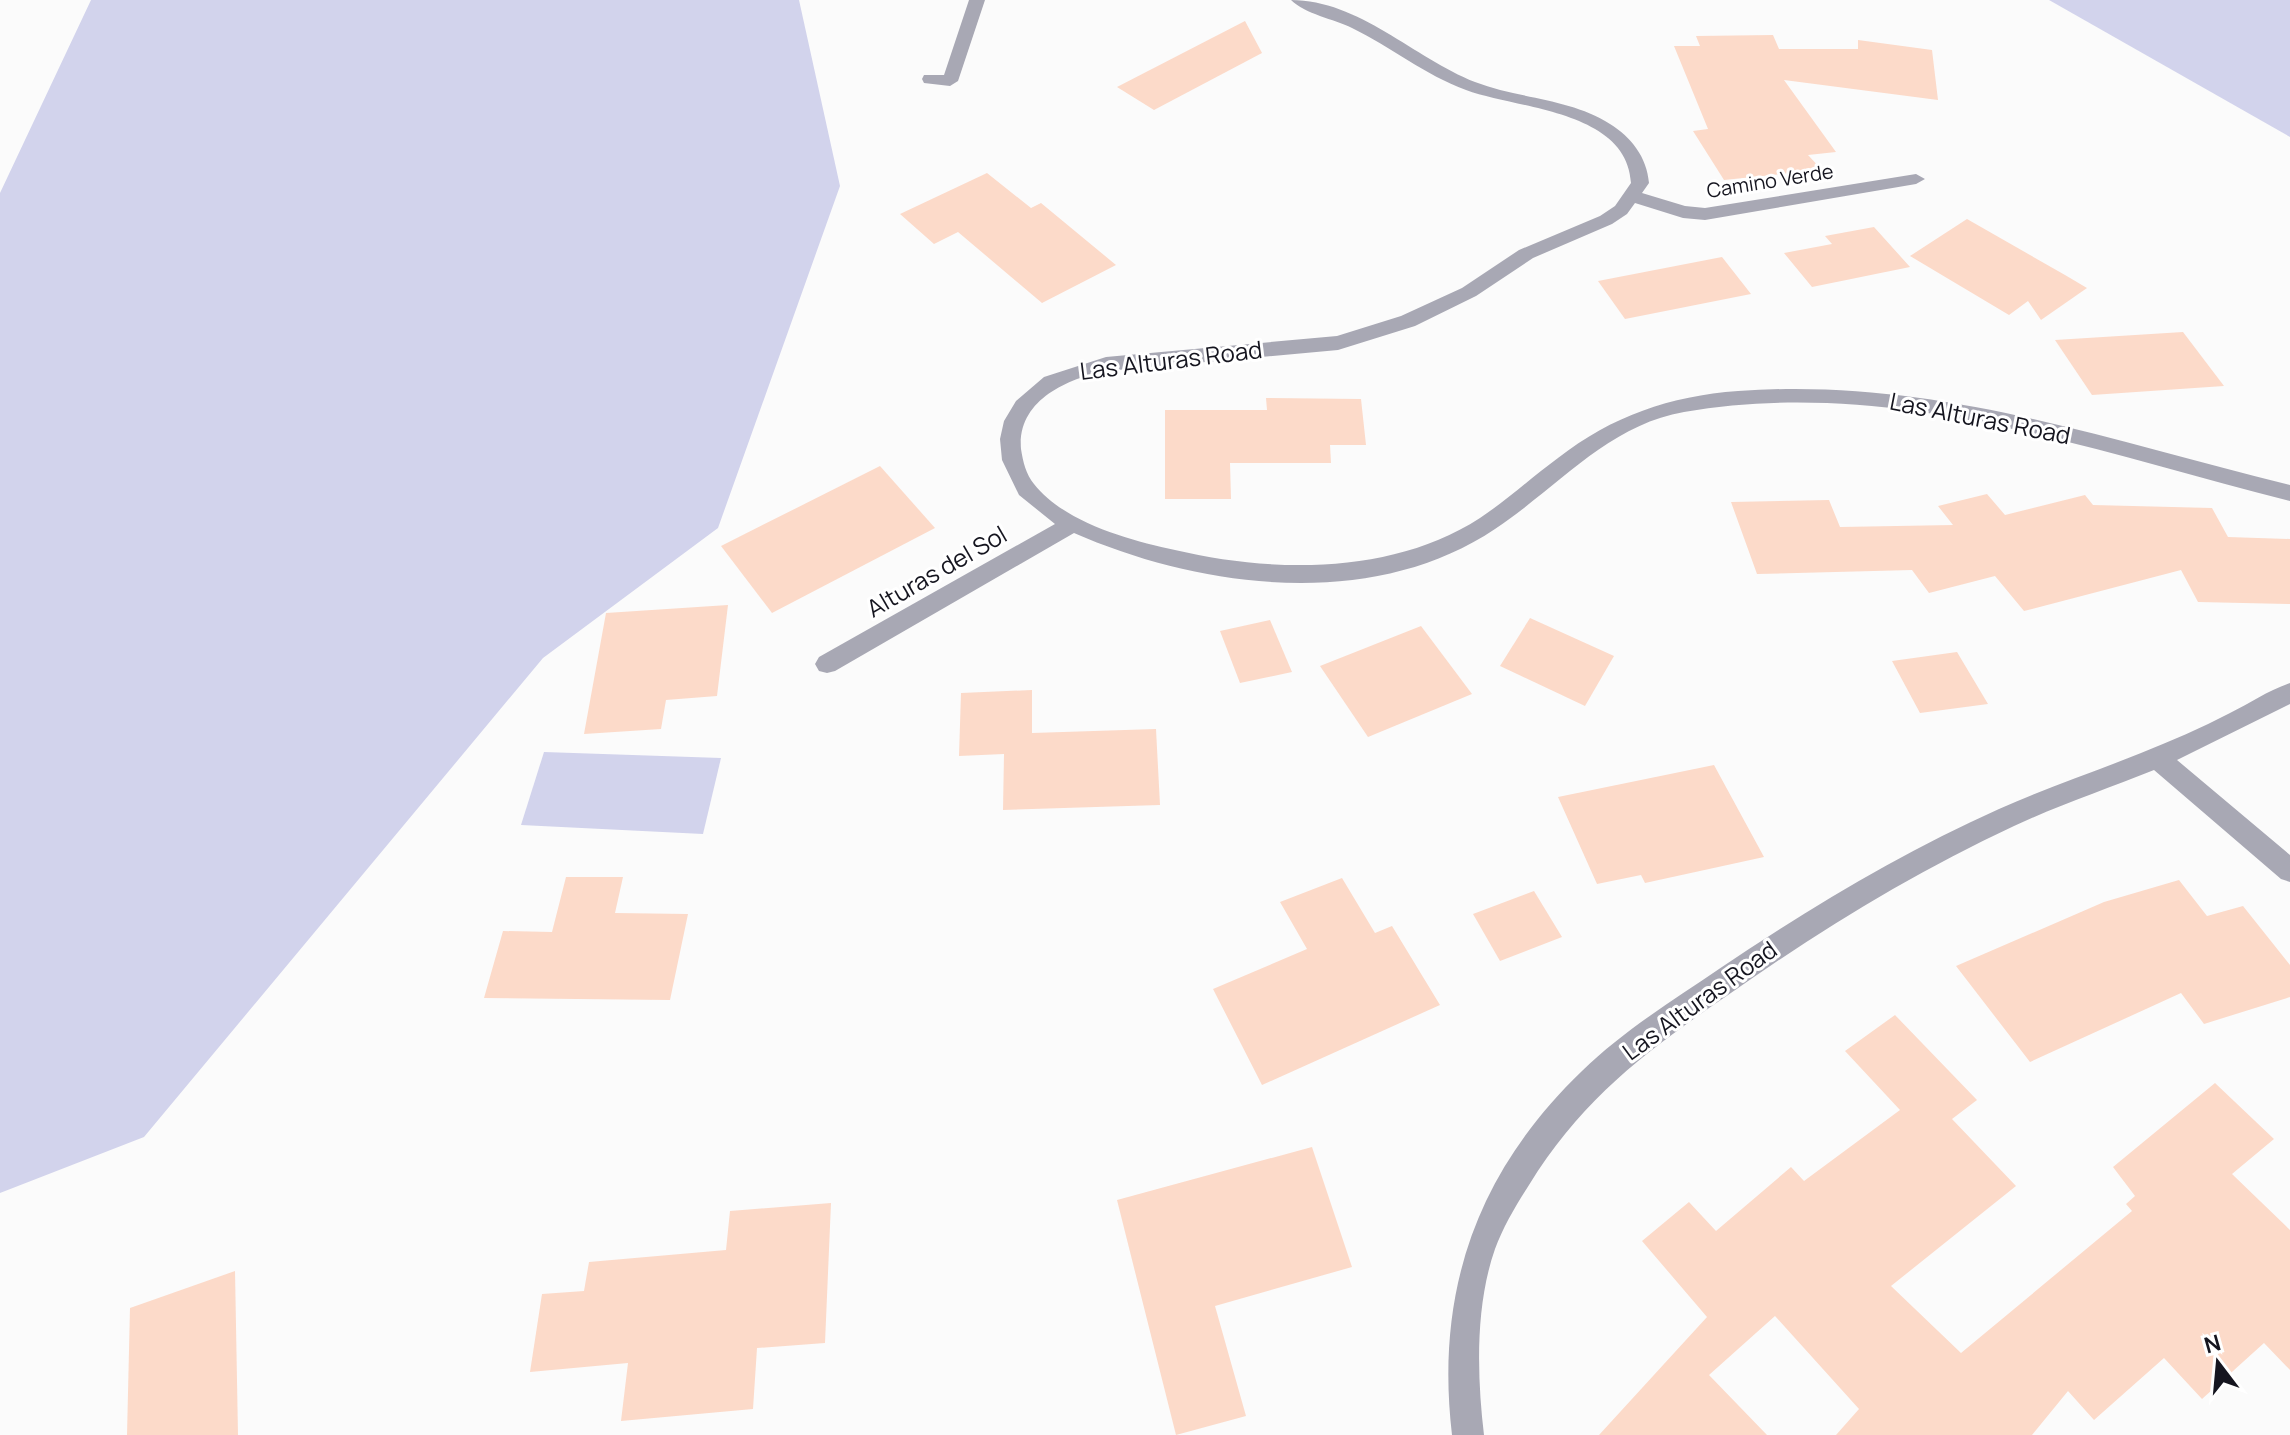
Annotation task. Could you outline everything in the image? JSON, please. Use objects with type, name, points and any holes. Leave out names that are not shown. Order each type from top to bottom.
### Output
[{"type":"street","points":[[930,79],[950,81],[977,0]]},
{"type":"street","points":[[1299,0],[1373,33],[1471,87],[1583,117],[1601,125],[1630,149],[1637,160],[1640,183],[1633,196]]},
{"type":"street","name":"Camino Verde","points":[[1633,196],[1683,212],[1705,214],[1916,179]]},
{"type":"street","name":"Las Alturas Road","points":[[1633,196],[1606,220],[1526,254],[1469,292],[1408,321],[1338,343],[1084,367],[1047,384],[1031,396],[1013,424],[1012,462],[1032,498],[1073,524],[1134,549],[1184,562],[1237,570],[1303,574],[1370,568],[1431,552],[1483,527],[1596,438],[1631,420],[1672,407],[1715,400],[1812,395],[1898,400],[1961,410],[2029,424],[2194,471],[2290,493]]},
{"type":"street","name":"Alturas del Sol","points":[[827,664],[1073,524]]},
{"type":"street","name":"Las Alturas Road","points":[[1468,1435],[1464,1381],[1466,1344],[1470,1297],[1481,1245],[1521,1169],[1579,1095],[1648,1035],[1806,924],[1880,880],[2046,801],[2157,758],[2290,693]]},
{"type":"street","points":[[2157,758],[2290,871]]},
{"type":"shaded area","points":[[91,0],[799,0],[840,186],[718,528],[543,658],[144,1137],[0,1193],[0,193]]},
{"type":"shaded area","points":[[2049,0],[2290,0],[2290,137]]},
{"type":"shaded area","points":[[544,752],[721,758],[703,834],[521,825]]},
{"type":"building","points":[[1245,21],[1262,53],[1154,110],[1117,87]]},
{"type":"building","points":[[1773,35],[1779,49],[1858,49],[1858,40],[1932,50],[1938,100],[1784,80],[1836,152],[1808,155],[1822,170],[1724,180],[1693,131],[1708,129],[1674,46],[1700,46],[1696,36]]},
{"type":"building","points":[[987,173],[1031,208],[1041,203],[1116,265],[1042,303],[958,232],[934,244],[900,214]]},
{"type":"building","points":[[1967,219],[2087,288],[2041,320],[2028,301],[2009,315],[1910,256]]},
{"type":"building","points":[[1874,227],[1910,267],[1812,287],[1784,253],[1832,244],[1825,236]]},
{"type":"building","points":[[1722,257],[1751,294],[1625,319],[1598,281]]},
{"type":"building","points":[[2183,332],[2224,386],[2092,395],[2055,340]]},
{"type":"building","points":[[1266,398],[1361,399],[1366,445],[1330,445],[1331,463],[1230,463],[1231,499],[1165,499],[1165,410],[1267,410]]},
{"type":"building","points":[[880,466],[935,528],[772,613],[721,546]]},
{"type":"building","points":[[1987,494],[2005,515],[2085,495],[2093,505],[2212,508],[2228,537],[2290,539],[2290,604],[2198,602],[2181,570],[2024,611],[1995,576],[1929,593],[1912,570],[1757,574],[1731,502],[1829,500],[1840,527],[1953,525],[1938,506]]},
{"type":"building","points":[[728,605],[717,696],[666,700],[661,729],[584,734],[606,613]]},
{"type":"building","points":[[1530,618],[1614,656],[1585,706],[1500,666]]},
{"type":"building","points":[[1270,620],[1292,672],[1240,683],[1220,631]]},
{"type":"building","points":[[1421,626],[1472,694],[1368,737],[1320,666]]},
{"type":"building","points":[[1957,652],[1988,704],[1920,713],[1892,661]]},
{"type":"building","points":[[1032,690],[1032,733],[1156,729],[1160,805],[1003,810],[1004,754],[959,756],[961,693]]},
{"type":"building","points":[[1714,765],[1764,857],[1645,883],[1641,875],[1597,884],[1558,797]]},
{"type":"building","points":[[566,877],[623,877],[615,913],[688,914],[670,1000],[484,998],[503,931],[552,932]]},
{"type":"building","points":[[1342,878],[1375,933],[1392,926],[1440,1005],[1262,1085],[1213,989],[1307,949],[1280,902]]},
{"type":"building","points":[[2179,880],[2207,916],[2243,906],[2290,965],[2290,997],[2204,1024],[2181,993],[2030,1062],[1956,966],[2104,902]]},
{"type":"building","points":[[1534,891],[1562,937],[1500,961],[1473,914]]},
{"type":"building","points":[[1895,1015],[1977,1100],[1952,1119],[2016,1186],[1891,1286],[1961,1353],[2132,1211],[2126,1204],[2135,1196],[2113,1167],[2215,1083],[2274,1139],[2232,1174],[2290,1230],[2290,1370],[2264,1343],[2202,1399],[2164,1358],[2094,1420],[2068,1391],[2032,1435],[1836,1435],[1859,1409],[1775,1316],[1709,1375],[1767,1435],[1599,1435],[1707,1317],[1642,1241],[1689,1202],[1716,1231],[1791,1167],[1804,1181],[1900,1110],[1845,1051]]},
{"type":"building","points":[[1312,1147],[1352,1267],[1215,1306],[1246,1416],[1176,1435],[1117,1200]]},
{"type":"building","points":[[831,1203],[825,1343],[757,1348],[753,1409],[621,1421],[628,1363],[530,1372],[542,1294],[584,1291],[589,1262],[726,1250],[730,1211]]},
{"type":"building","points":[[235,1271],[238,1435],[127,1435],[130,1308]]}]
